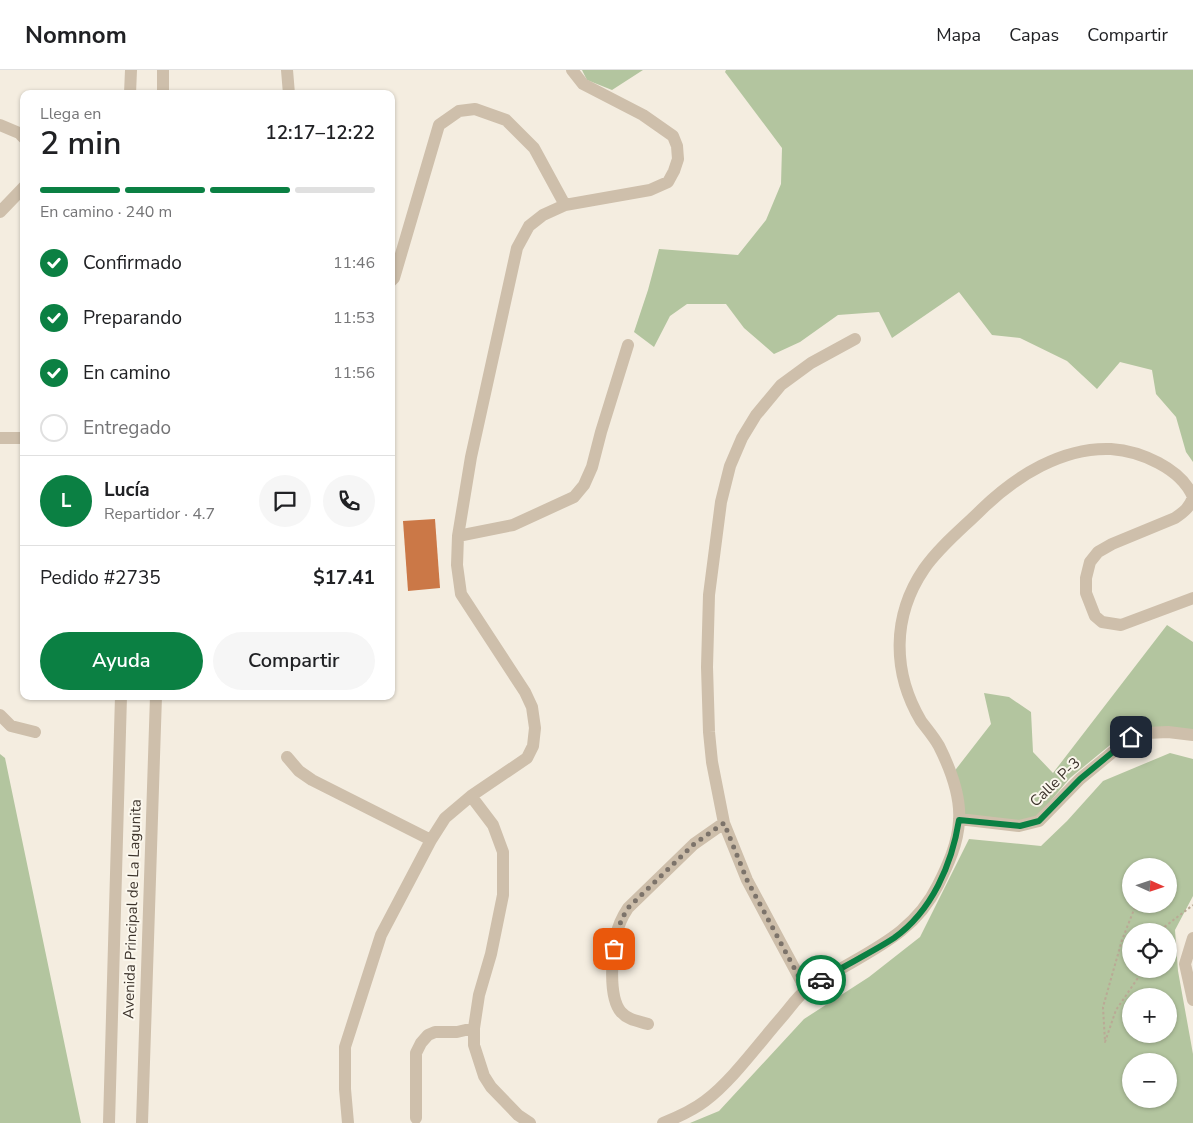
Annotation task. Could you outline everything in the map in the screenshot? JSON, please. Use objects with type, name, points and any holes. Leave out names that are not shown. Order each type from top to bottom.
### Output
[{"type":"street","points":[[130,90],[131,70]]},
{"type":"street","points":[[163,70],[163,90]]},
{"type":"street","points":[[286,70],[288,90]]},
{"type":"street","points":[[348,1123],[344,1047],[381,935],[431,840],[445,818],[471,796],[527,758],[533,746],[535,728],[532,707],[525,692],[461,594],[457,564],[458,536],[471,457],[517,248],[529,226],[542,216],[565,205],[650,190],[668,182],[678,159],[677,146],[673,136],[643,115],[583,84],[572,70]]},
{"type":"street","points":[[395,275],[439,125],[459,111],[474,109],[506,120],[534,148],[565,205]]},
{"type":"street","points":[[0,125],[20,134]]},
{"type":"street","points":[[0,212],[20,191]]},
{"type":"street","points":[[806,990],[747,880],[724,823],[712,762],[709,732],[708,613],[714,544],[721,502],[730,466],[742,438],[756,415],[781,384],[811,363],[854,339]]},
{"type":"street","points":[[458,536],[513,525],[574,497],[584,485],[592,466],[628,345]]},
{"type":"street","points":[[0,438],[20,438]]},
{"type":"street","points":[[663,1123],[694,1109],[720,1089],[806,990],[894,937],[912,923],[926,906],[940,880],[956,843],[959,820],[957,795],[949,769],[938,744],[922,722],[910,699],[900,661],[899,636],[904,610],[915,583],[926,566],[989,502],[1018,479],[1042,465],[1064,456],[1111,449],[1132,452],[1152,460],[1171,471],[1189,488],[1193,497],[1190,504],[1184,512],[1175,518],[1112,544],[1098,552],[1090,562],[1086,578],[1086,593],[1095,616],[1102,622],[1111,625],[1121,625],[1193,598]]},
{"type":"street","name":"Avenida Principal de La Lagunita","points":[[109,1123],[121,700]]},
{"type":"street","name":"Avenida Principal de La Lagunita","points":[[142,1123],[156,700]]},
{"type":"street","points":[[0,715],[11,726],[35,732]]},
{"type":"street","name":"Calle P-3","points":[[959,820],[1020,826],[1039,821],[1080,779],[1131,737],[1146,733],[1168,732],[1193,735]]},
{"type":"street","points":[[286,757],[299,771],[312,780],[431,840]]},
{"type":"street","points":[[471,796],[493,825],[504,852],[503,895],[492,954],[480,995],[474,1028],[474,1045],[484,1076],[491,1087],[518,1115],[530,1123]]},
{"type":"street","points":[[648,1024],[630,1019],[620,1010],[614,998],[613,962],[616,936],[621,920],[628,908],[694,844],[724,823]]},
{"type":"street","points":[[1193,938],[1185,964],[1193,1000]]},
{"type":"street","points":[[416,1118],[416,1053],[421,1043],[428,1035],[435,1032],[457,1032],[474,1028]]},
{"type":"path","points":[[1170,923],[1193,905]]},
{"type":"path","points":[[1122,940],[1103,1007],[1105,1042],[1116,1010],[1138,978]]},
{"type":"green space","points":[[582,70],[643,70],[612,90],[587,80]]},
{"type":"green space","points":[[726,70],[1193,70],[1193,462],[1186,452],[1176,417],[1156,394],[1152,370],[1120,362],[1097,389],[1067,361],[1020,338],[992,335],[959,292],[892,338],[879,312],[838,315],[800,342],[774,354],[744,328],[726,304],[687,304],[670,316],[654,347],[634,332],[659,249],[738,255],[766,220],[781,184],[782,148],[725,72]]},
{"type":"green space","points":[[1167,625],[1193,642],[1193,733],[1126,732],[1070,778],[1032,823],[957,817],[953,773],[991,724],[984,693],[1009,697],[1031,712],[1033,752],[1053,773]]},
{"type":"green space","points":[[1170,753],[1193,759],[1193,896],[1177,926],[1177,923],[1122,923],[1122,978],[1177,978],[1177,957],[1193,1054],[1193,1123],[690,1123],[719,1111],[804,1019],[869,977],[920,937],[969,839],[1041,846],[1067,821],[1103,781]]},
{"type":"green space","points":[[0,754],[5,758],[81,1123],[0,1123]]},
{"type":"building","points":[[435,519],[440,588],[408,591],[403,521]]},
{"type":"way so far","points":[[614,949],[621,920],[628,908],[694,844],[724,823],[747,880],[806,990],[821,980]]},
{"type":"route","points":[[821,980],[894,937],[912,923],[926,906],[937,888],[956,843],[959,820],[1020,826],[1039,821],[1080,779],[1131,737]]}]
